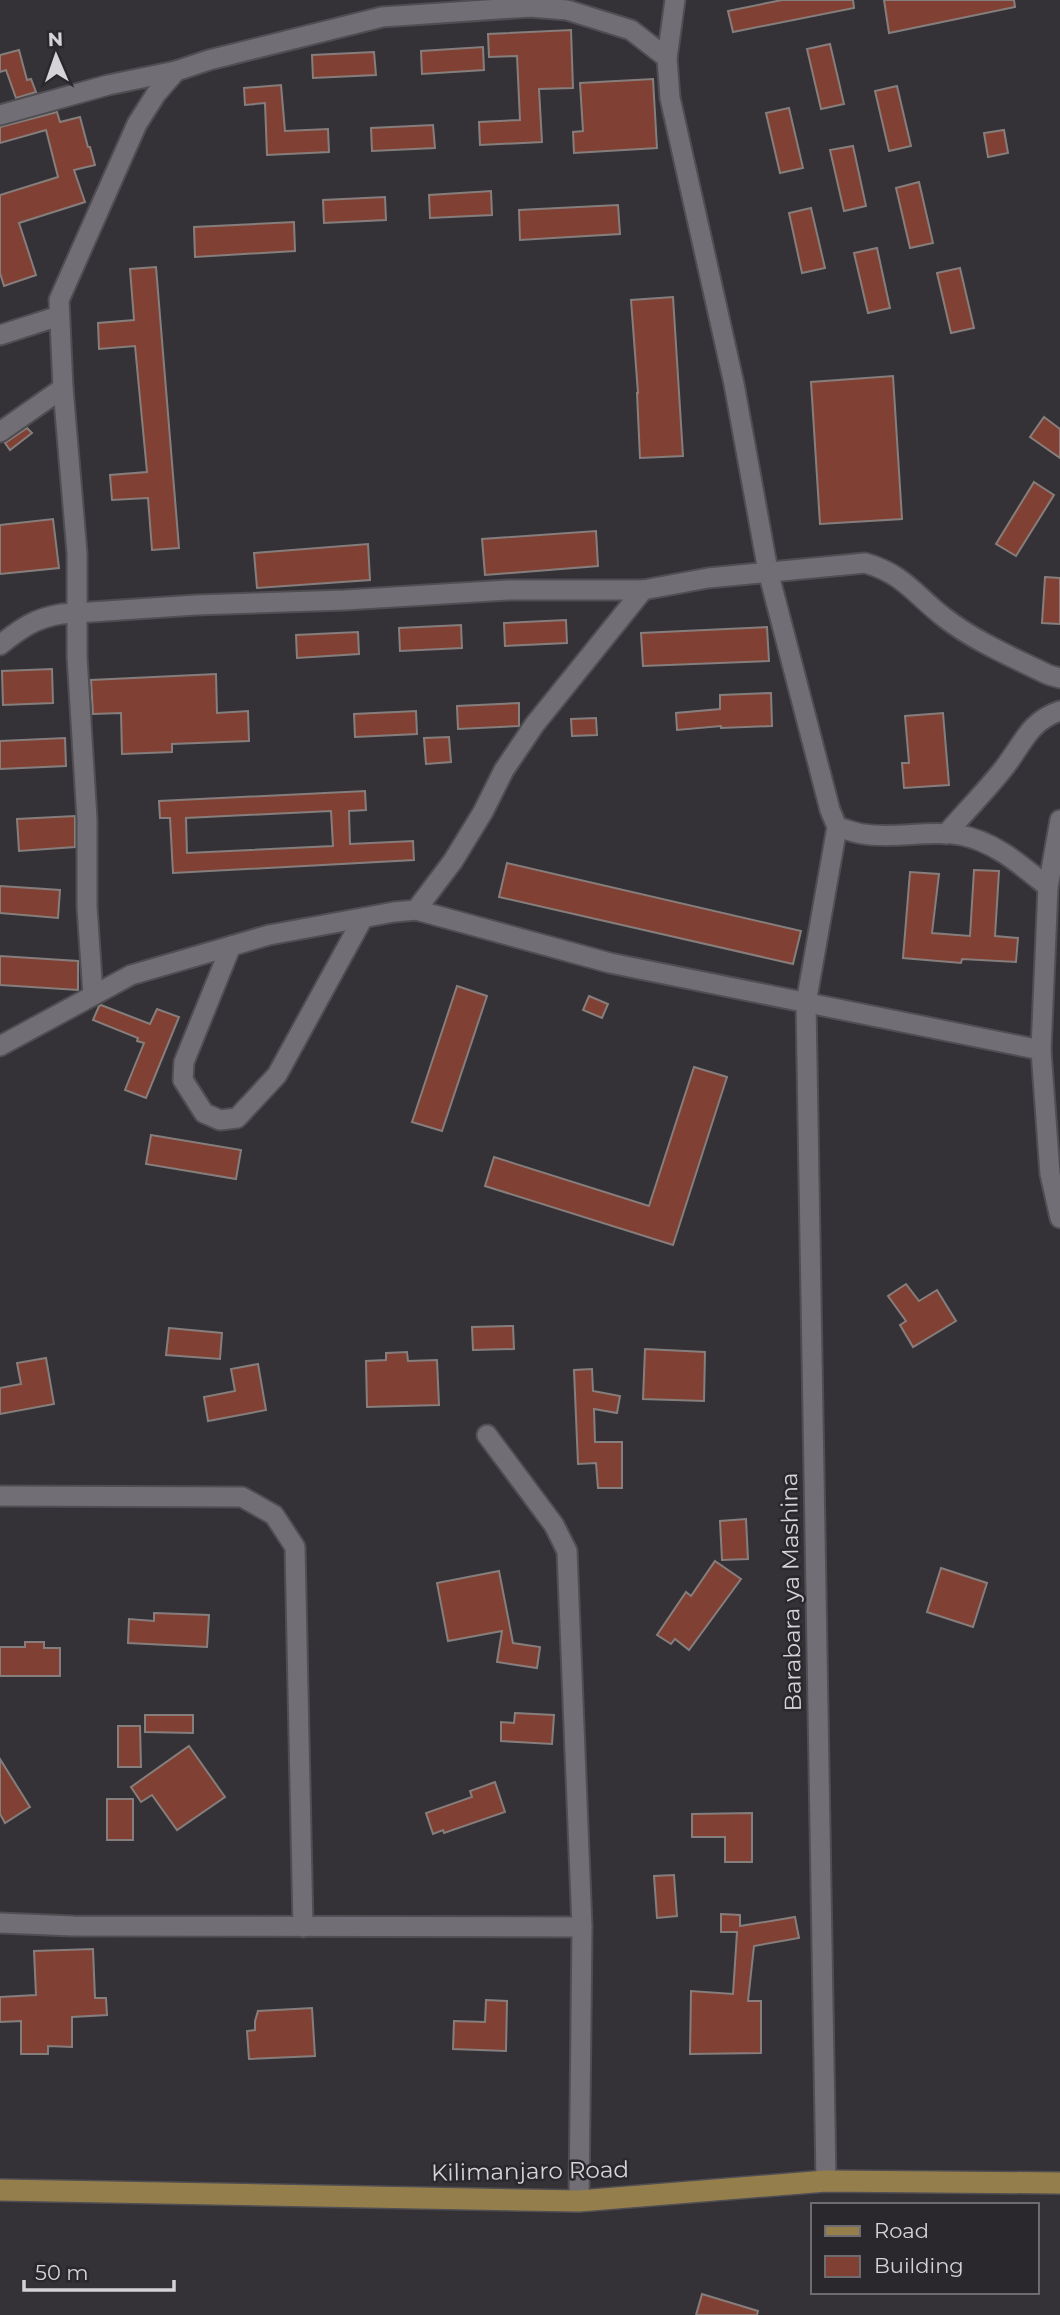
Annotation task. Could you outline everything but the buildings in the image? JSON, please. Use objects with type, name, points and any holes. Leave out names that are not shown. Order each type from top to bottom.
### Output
[{"type":"main road","name":"Kilimanjaro Road","points":[[0,2190],[579,2201],[826,2180],[1060,2183]]},
{"type":"street","points":[[676,0],[667,58],[670,98],[734,384],[768,571],[826,796],[837,827],[864,834],[962,835],[1012,858],[1048,887]]},
{"type":"street","points":[[0,115],[108,85],[176,71],[209,60],[382,17],[530,7],[567,10],[631,30],[667,58]]},
{"type":"street","points":[[93,995],[87,907],[88,819],[76,613],[77,553],[63,388],[59,300],[137,124],[156,94],[176,71]]},
{"type":"street","points":[[0,335],[59,316]]},
{"type":"street","points":[[0,432],[63,388]]},
{"type":"street","points":[[0,645],[41,617],[76,613],[508,590],[643,590],[708,578],[865,563],[883,568],[905,582],[943,617],[976,639],[1060,678]]},
{"type":"street","points":[[416,910],[453,861],[483,812],[504,770],[535,724],[643,590]]},
{"type":"street","points":[[946,834],[1005,767],[1032,727],[1046,716],[1060,711]]},
{"type":"street","name":"Barabara ya Mashina","points":[[826,2180],[806,1003],[837,827]]},
{"type":"street","points":[[1059,832],[1048,887],[1041,1050],[1050,1174],[1060,1218]]},
{"type":"street","points":[[0,1046],[131,975],[269,936],[416,910],[610,963],[1041,1050]]},
{"type":"street","points":[[230,946],[184,1062],[183,1080],[204,1113],[220,1120],[237,1118],[277,1075],[363,918]]},
{"type":"street","points":[[486,1436],[554,1525],[567,1551],[582,1927],[579,2201]]},
{"type":"street","points":[[0,1496],[242,1497],[274,1515],[295,1547],[303,1927]]},
{"type":"street","points":[[0,1923],[86,1926],[582,1927]]}]
